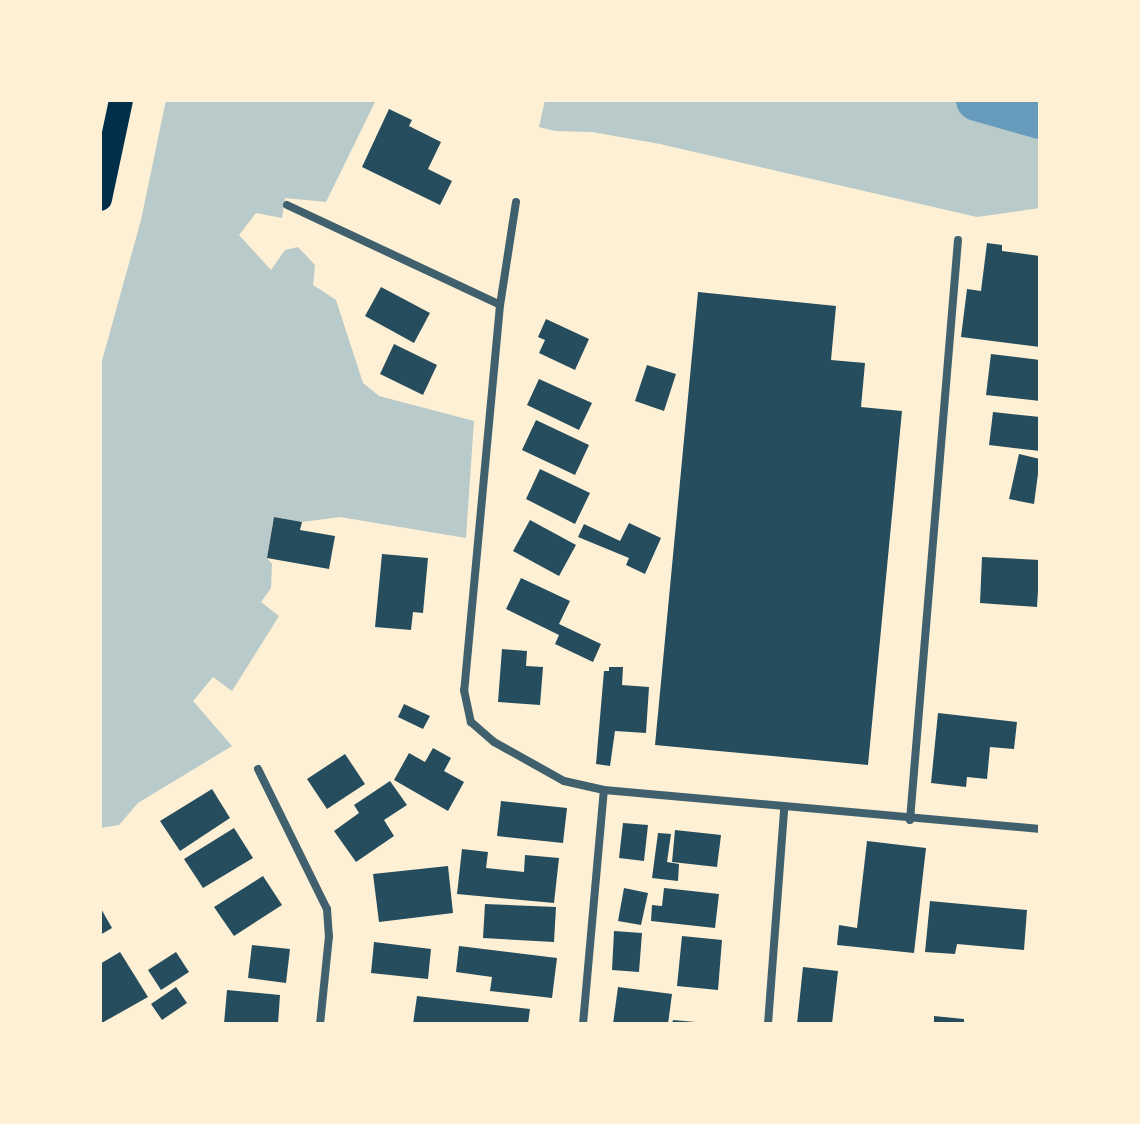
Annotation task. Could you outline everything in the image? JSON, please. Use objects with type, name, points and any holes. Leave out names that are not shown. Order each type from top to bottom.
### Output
[{"type":"highway","points":[[100,199],[121,100]]},
{"type":"street","points":[[516,202],[500,305],[464,700],[471,722],[481,733],[564,781],[604,790],[784,809],[1040,829]]},
{"type":"street","points":[[287,205],[500,305]]},
{"type":"street","points":[[910,820],[958,240]]},
{"type":"street","points":[[258,769],[327,909],[329,936],[320,1024]]},
{"type":"street","points":[[583,1024],[604,790]]},
{"type":"street","points":[[768,1024],[784,809]]},
{"type":"shaded area","points":[[166,100],[376,100],[326,202],[285,198],[282,218],[256,213],[239,235],[271,270],[285,250],[298,247],[315,265],[313,285],[336,300],[363,383],[379,396],[474,421],[466,538],[340,517],[302,522],[274,517],[267,558],[272,564],[271,588],[261,602],[279,616],[232,691],[213,677],[193,701],[232,746],[138,803],[119,825],[100,828],[100,368],[141,220]]},
{"type":"shaded area","points":[[545,100],[1040,100],[1040,208],[977,217],[660,144],[592,132],[555,131],[539,127]]},
{"type":"building","points":[[389,109],[412,120],[409,126],[441,142],[428,169],[452,181],[440,205],[362,167]]},
{"type":"building","points":[[987,243],[1002,245],[1002,251],[1040,256],[1040,347],[961,337],[967,289],[981,291]]},
{"type":"building","points":[[381,287],[430,313],[414,343],[365,316]]},
{"type":"building","points":[[698,292],[836,306],[831,360],[865,363],[861,407],[902,411],[868,765],[655,745]]},
{"type":"building","points":[[546,319],[589,339],[575,370],[539,353],[545,340],[538,337]]},
{"type":"building","points":[[394,344],[437,365],[423,395],[380,374]]},
{"type":"building","points":[[991,354],[1040,360],[1040,401],[986,395]]},
{"type":"building","points":[[647,365],[676,374],[664,411],[635,401]]},
{"type":"building","points":[[539,379],[592,403],[579,430],[527,405]]},
{"type":"building","points":[[993,412],[1040,417],[1040,451],[989,445]]},
{"type":"building","points":[[536,420],[589,445],[575,475],[522,450]]},
{"type":"building","points":[[1019,454],[1040,459],[1034,504],[1009,499]]},
{"type":"building","points":[[540,469],[590,493],[575,524],[526,499]]},
{"type":"building","points":[[274,517],[302,522],[300,530],[335,536],[329,569],[267,558]]},
{"type":"building","points":[[530,520],[576,545],[559,576],[513,551]]},
{"type":"building","points":[[629,523],[661,538],[645,574],[626,565],[629,558],[578,537],[584,524],[620,541]]},
{"type":"building","points":[[382,554],[428,558],[423,613],[413,612],[411,630],[375,627]]},
{"type":"building","points":[[982,557],[1040,560],[1037,607],[980,603]]},
{"type":"building","points":[[521,578],[570,601],[559,624],[601,644],[593,662],[555,644],[559,635],[506,609]]},
{"type":"building","points":[[502,649],[527,651],[526,666],[543,667],[540,705],[498,702]]},
{"type":"building","points":[[609,667],[623,667],[622,685],[649,687],[646,733],[615,731],[610,766],[596,764],[604,671],[609,671]]},
{"type":"building","points":[[404,704],[430,716],[423,729],[398,717]]},
{"type":"building","points":[[938,713],[1017,722],[1014,749],[990,747],[987,779],[967,777],[966,787],[931,783]]},
{"type":"building","points":[[433,748],[451,758],[444,771],[464,782],[448,811],[394,780],[409,753],[425,762]]},
{"type":"building","points":[[345,754],[365,784],[327,809],[307,779]]},
{"type":"building","points":[[390,781],[407,805],[384,820],[394,836],[356,862],[334,831],[359,813],[354,805]]},
{"type":"building","points":[[212,789],[230,818],[180,851],[160,821]]},
{"type":"building","points":[[501,801],[567,808],[563,843],[497,836]]},
{"type":"building","points":[[623,823],[648,825],[644,861],[619,858]]},
{"type":"building","points":[[234,828],[253,858],[203,888],[184,859]]},
{"type":"building","points":[[675,830],[721,835],[717,867],[672,862]]},
{"type":"building","points":[[658,833],[671,834],[667,862],[679,864],[678,881],[652,878]]},
{"type":"building","points":[[867,841],[926,848],[914,953],[837,945],[839,925],[857,928]]},
{"type":"building","points":[[462,849],[488,852],[486,868],[524,872],[525,855],[559,858],[554,903],[457,894]]},
{"type":"building","points":[[448,866],[453,913],[379,922],[373,874]]},
{"type":"building","points":[[263,876],[282,905],[234,936],[214,907]]},
{"type":"building","points":[[624,888],[648,893],[641,925],[618,921]]},
{"type":"building","points":[[664,888],[719,894],[715,928],[651,921],[652,905],[662,906]]},
{"type":"building","points":[[930,901],[1027,910],[1024,950],[957,944],[955,954],[925,952]]},
{"type":"building","points":[[485,904],[556,907],[554,942],[483,938]]},
{"type":"building","points":[[100,907],[112,928],[100,935]]},
{"type":"building","points":[[614,931],[642,933],[639,972],[612,970]]},
{"type":"building","points":[[682,936],[722,940],[718,990],[677,986]]},
{"type":"building","points":[[374,942],[431,949],[428,979],[371,973]]},
{"type":"building","points":[[252,945],[290,949],[286,983],[248,978]]},
{"type":"building","points":[[459,946],[557,958],[552,998],[490,991],[492,977],[456,972]]},
{"type":"building","points":[[120,952],[148,997],[100,1024],[100,964]]},
{"type":"building","points":[[176,952],[189,972],[161,990],[148,970]]},
{"type":"building","points":[[803,967],[838,971],[832,1024],[797,1024]]},
{"type":"building","points":[[176,987],[187,1003],[162,1020],[151,1004]]},
{"type":"building","points":[[618,987],[672,994],[668,1024],[613,1024]]},
{"type":"building","points":[[227,990],[280,995],[278,1024],[224,1024]]},
{"type":"building","points":[[417,996],[530,1009],[528,1024],[413,1024]]},
{"type":"building","points":[[934,1016],[964,1019],[964,1024],[934,1024]]},
{"type":"building","points":[[673,1020],[696,1022],[672,1024]]},
{"type":"waterway","points":[[977,100],[1040,118]]}]
